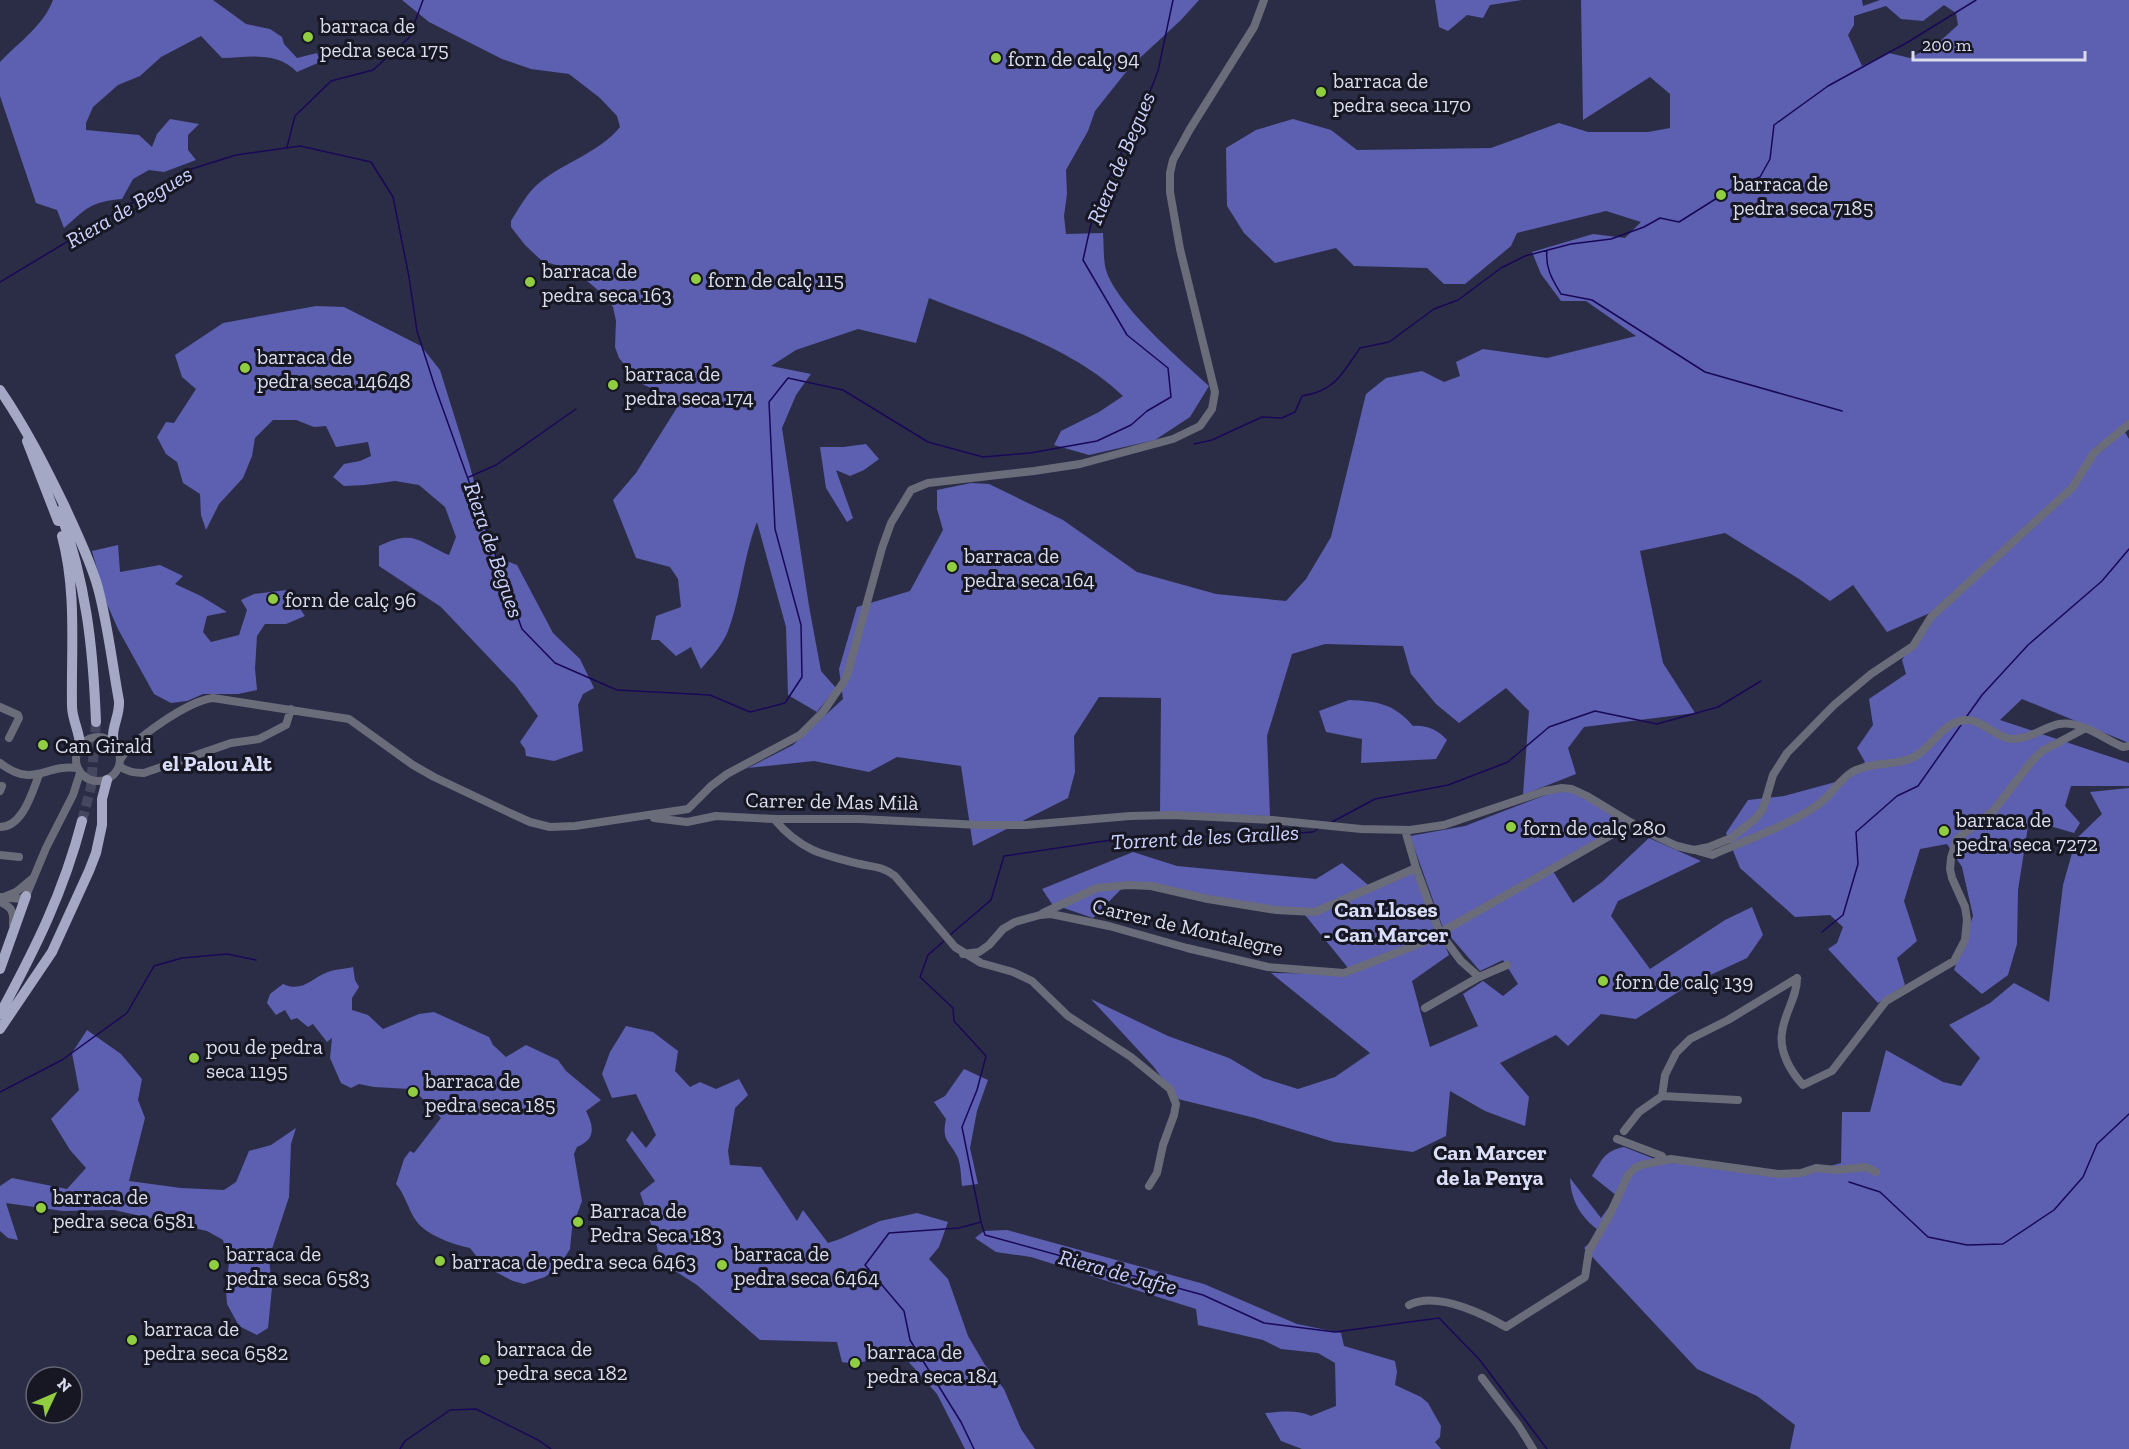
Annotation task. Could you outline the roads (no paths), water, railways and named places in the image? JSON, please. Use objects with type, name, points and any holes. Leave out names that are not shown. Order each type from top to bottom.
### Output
[{"type":"main road","points":[[0,390],[36,447],[93,571],[103,607],[119,701],[118,714],[112,729],[116,746]]},
{"type":"main road","points":[[0,397],[51,487],[76,558],[91,636],[96,722]]},
{"type":"main road","points":[[25,438],[53,506],[68,565],[73,610],[72,713],[79,734],[78,750]]},
{"type":"main road","points":[[0,1029],[52,952],[89,871],[96,853],[102,825],[102,799],[110,777]]},
{"type":"main road","points":[[0,1014],[50,918],[64,882],[82,821]]},
{"type":"main road","points":[[0,969],[26,896]]},
{"type":"street","points":[[110,777],[134,743],[181,710],[213,698],[349,719],[421,769],[530,822],[550,827],[568,827],[688,809],[727,774],[800,735],[822,712],[845,680],[886,536],[911,490],[928,483],[1080,464],[1173,440],[1200,426],[1212,409],[1215,392],[1180,249],[1170,192],[1170,173],[1173,160],[1190,129],[1254,27],[1264,0]]},
{"type":"street","points":[[1694,850],[1731,838],[1755,819],[1762,809],[1773,775],[1787,753],[1834,705],[1871,674],[1913,646],[1932,617],[2072,488],[2094,453],[2129,424]]},
{"type":"street","points":[[0,707],[18,714],[19,718],[9,738]]},
{"type":"street","points":[[73,795],[91,781],[128,771],[144,772],[231,742],[259,739],[286,725],[291,709]]},
{"type":"street","name":"Carrer de Mas Milà","points":[[639,816],[687,822],[716,816],[1026,825],[1173,815],[1272,820],[1361,829],[1405,830],[1444,825],[1545,791],[1563,788],[1572,789],[1587,796],[1677,846],[1712,855],[1806,812],[1831,794],[1852,772],[1879,763],[1913,758],[1940,733],[1955,723],[1966,720],[2009,739],[2059,724],[2077,725],[2126,746]]},
{"type":"street","points":[[1662,1096],[1665,1075],[1676,1053],[1690,1039],[1728,1020],[1797,978],[1797,989],[1781,1034],[1783,1051],[1791,1073],[1803,1085],[1832,1071],[1886,1001],[1954,962],[1965,940],[1967,920],[1965,907],[1950,869],[1957,839],[1994,810],[2042,751],[2085,729]]},
{"type":"street","points":[[59,769],[90,738],[97,737],[109,740],[116,746],[120,763],[128,771]]},
{"type":"street","points":[[116,746],[134,743]]},
{"type":"street","points":[[0,899],[21,899],[26,896],[46,848],[73,795],[79,771],[78,750]]},
{"type":"street","points":[[0,763],[18,774],[32,777],[69,767],[79,771],[91,781]]},
{"type":"street","points":[[0,826],[5,827],[21,816],[39,775]]},
{"type":"street","points":[[774,819],[787,835],[809,849],[855,863],[885,868],[905,886],[955,948],[981,963],[1013,972],[1032,981],[1068,1016],[1131,1057],[1165,1084],[1174,1095],[1176,1104],[1157,1173],[1149,1186]]},
{"type":"street","name":"Carrer de Montalegre","points":[[963,954],[979,951],[989,945],[1010,925],[1040,915],[1051,914],[1109,926],[1268,967],[1344,973],[1409,950],[1632,823]]},
{"type":"street","points":[[1405,830],[1416,868],[1440,933],[1461,961],[1479,977]]},
{"type":"street","points":[[0,855],[19,857]]},
{"type":"street","points":[[1040,915],[1097,888],[1128,885],[1151,886],[1276,910],[1315,912],[1416,868]]},
{"type":"street","points":[[0,899],[16,892],[34,878]]},
{"type":"street","points":[[0,899],[14,913],[12,934]]},
{"type":"street","points":[[1425,1008],[1479,977],[1507,965]]},
{"type":"street","points":[[1624,1131],[1639,1112],[1662,1096],[1738,1100]]},
{"type":"street","points":[[1617,1140],[1662,1156],[1664,1160]]},
{"type":"street","points":[[1409,1305],[1425,1301],[1448,1302],[1471,1309],[1506,1327],[1585,1277],[1589,1251],[1628,1175],[1635,1168],[1664,1160],[1692,1161],[1778,1174],[1802,1173],[1816,1168],[1837,1170],[1866,1167],[1876,1172]]},
{"type":"street","points":[[1482,1378],[1518,1425],[1533,1449]]},
{"type":"waterway","points":[[287,147],[295,116],[331,81],[373,70],[409,38],[423,0]]},
{"type":"waterway","name":"Riera de Begues","points":[[0,282],[185,171],[236,155],[300,146],[371,162],[393,197],[417,331],[522,629],[555,663],[617,690],[710,695],[750,712],[785,703],[802,677],[801,625],[775,529],[769,402],[788,378],[843,390],[928,442],[983,457],[1030,453],[1097,441],[1131,425],[1147,411],[1171,397],[1168,368],[1127,335],[1083,260],[1095,206],[1144,107],[1158,71],[1173,0]]},
{"type":"waterway","points":[[1194,444],[1212,440],[1262,417],[1282,418],[1295,412],[1302,396],[1322,390],[1337,380],[1360,348],[1389,342],[1434,309],[1458,300],[1501,268],[1525,256],[1571,244],[1611,239],[1644,227],[1660,218],[1679,222],[1733,188],[1760,177],[1770,159],[1774,125],[1828,86],[1908,42],[1976,0]]},
{"type":"waterway","points":[[1547,250],[1548,268],[1561,294],[1592,300],[1705,372],[1842,411]]},
{"type":"waterway","points":[[469,477],[496,465],[576,409]]},
{"type":"waterway","points":[[1967,716],[1982,695],[2028,645],[2102,581],[2129,549]]},
{"type":"waterway","name":"Torrent de les Gralles","points":[[1332,822],[1375,799],[1448,785],[1508,762],[1549,727],[1595,711],[1657,724],[1718,707],[1761,681]]},
{"type":"waterway","points":[[1822,932],[1843,915],[1858,864],[1856,832],[1897,796],[1918,786],[1961,725]]},
{"type":"waterway","name":"Torrent de les Gralles","points":[[950,935],[991,900],[1004,856],[1138,836],[1240,837],[1313,832],[1319,828]]},
{"type":"waterway","name":"Torrent de les Gralles","points":[[944,941],[928,955],[920,977],[953,1008],[954,1021],[986,1056],[977,1090],[962,1127],[981,1222]]},
{"type":"waterway","points":[[0,1092],[62,1060],[127,1013],[154,966],[182,958],[227,954],[256,960]]},
{"type":"waterway","points":[[1849,1182],[1880,1192],[1928,1237],[1967,1245],[2003,1244],[2054,1210],[2083,1177],[2097,1144],[2129,1114]]},
{"type":"waterway","name":"Riera de Jafre","points":[[974,1449],[961,1422],[910,1340],[904,1311],[865,1265],[889,1233],[959,1228],[981,1222],[985,1235],[1203,1295],[1264,1323],[1335,1332],[1439,1318],[1479,1359],[1547,1449]]},
{"type":"waterway","name":"Riera de Jafre","points":[[400,1449],[405,1441],[450,1410],[476,1409],[538,1440],[551,1449]]},
{"type":"tunnel","points":[[82,821],[91,787],[96,722]]},
{"type":"place","name":"barraca de pedra seca 175","points":[[308,37]]},
{"type":"place","name":"forn de calç 94","points":[[996,58]]},
{"type":"place","name":"barraca de pedra seca 1170","points":[[1321,92]]},
{"type":"place","name":"barraca de pedra seca 7185","points":[[1721,195]]},
{"type":"place","name":"forn de calç 115","points":[[696,279]]},
{"type":"place","name":"barraca de pedra seca 163","points":[[530,282]]},
{"type":"place","name":"barraca de pedra seca 14648","points":[[245,368]]},
{"type":"place","name":"barraca de pedra seca 174","points":[[613,385]]},
{"type":"place","name":"barraca de pedra seca 164","points":[[952,567]]},
{"type":"place","name":"forn de calç 96","points":[[273,599]]},
{"type":"place","name":"Can Girald","points":[[43,745]]},
{"type":"place","name":"forn de calç 280","points":[[1511,827]]},
{"type":"place","name":"barraca de pedra seca 7272","points":[[1944,831]]},
{"type":"place","name":"forn de calç 139","points":[[1603,981]]},
{"type":"place","name":"pou de pedra seca 1195","points":[[194,1058]]},
{"type":"place","name":"barraca de pedra seca 185","points":[[413,1092]]},
{"type":"place","name":"barraca de pedra seca 6581","points":[[41,1208]]},
{"type":"place","name":"Barraca de Pedra Seca 183","points":[[578,1222]]},
{"type":"place","name":"barraca de pedra seca 6463","points":[[440,1261]]},
{"type":"place","name":"barraca de pedra seca 6583","points":[[214,1265]]},
{"type":"place","name":"barraca de pedra seca 6464","points":[[722,1265]]},
{"type":"place","name":"barraca de pedra seca 6582","points":[[132,1340]]},
{"type":"place","name":"barraca de pedra seca 182","points":[[485,1360]]},
{"type":"place","name":"barraca de pedra seca 184","points":[[855,1363]]},
{"type":"district","name":"el Palou Alt","points":[[217,763]]},
{"type":"district","name":"Can Lloses - Can Marcer","points":[[1386,922]]},
{"type":"district","name":"Can Marcer de la Penya","points":[[1490,1164]]}]
